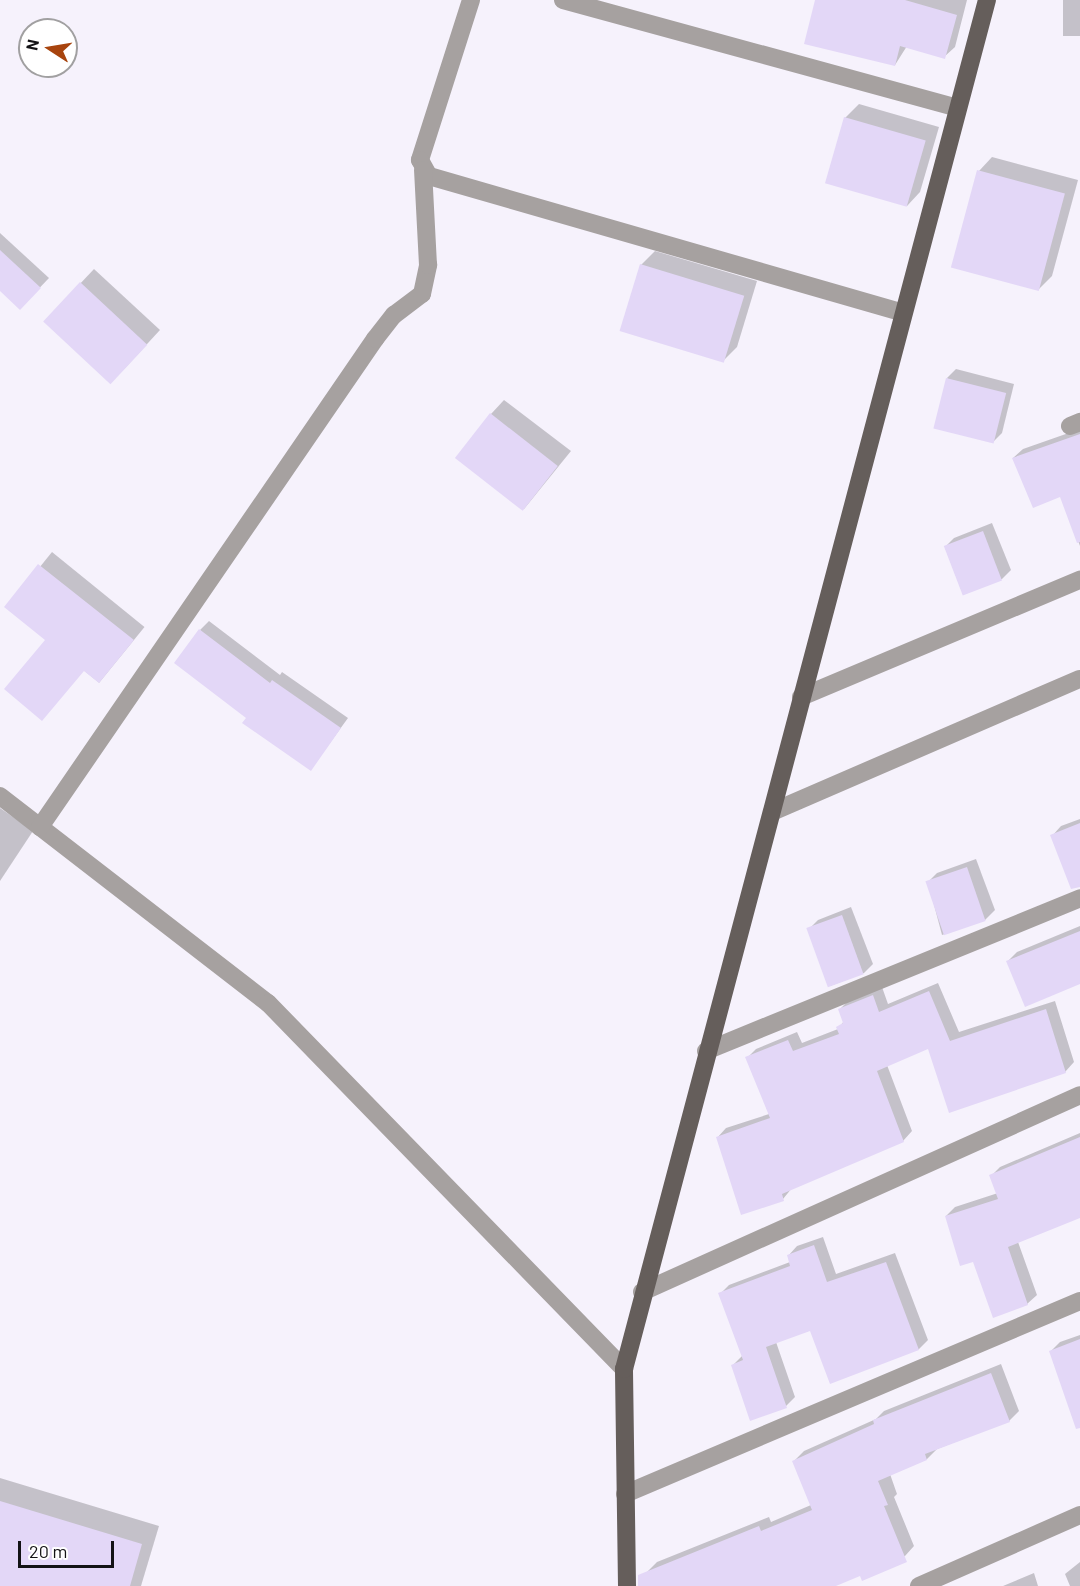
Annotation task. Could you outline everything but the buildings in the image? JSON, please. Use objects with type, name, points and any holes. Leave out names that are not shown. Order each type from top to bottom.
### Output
[{"type":"main road","points":[[627,1586],[624,1369],[642,1292],[987,0]]},
{"type":"street","points":[[40,827],[375,339],[394,315],[422,294],[428,265],[423,170],[420,160],[471,0]]},
{"type":"street","points":[[563,0],[958,108]]},
{"type":"street","points":[[423,170],[429,176],[903,313]]},
{"type":"street","points":[[801,697],[1080,580]]},
{"type":"street","points":[[772,812],[1080,679]]},
{"type":"street","points":[[0,796],[268,1003],[624,1369]]},
{"type":"street","points":[[706,1051],[1080,898]]},
{"type":"street","points":[[642,1292],[1080,1095]]},
{"type":"street","points":[[625,1494],[1080,1301]]},
{"type":"street","points":[[919,1586],[1080,1515]]}]
